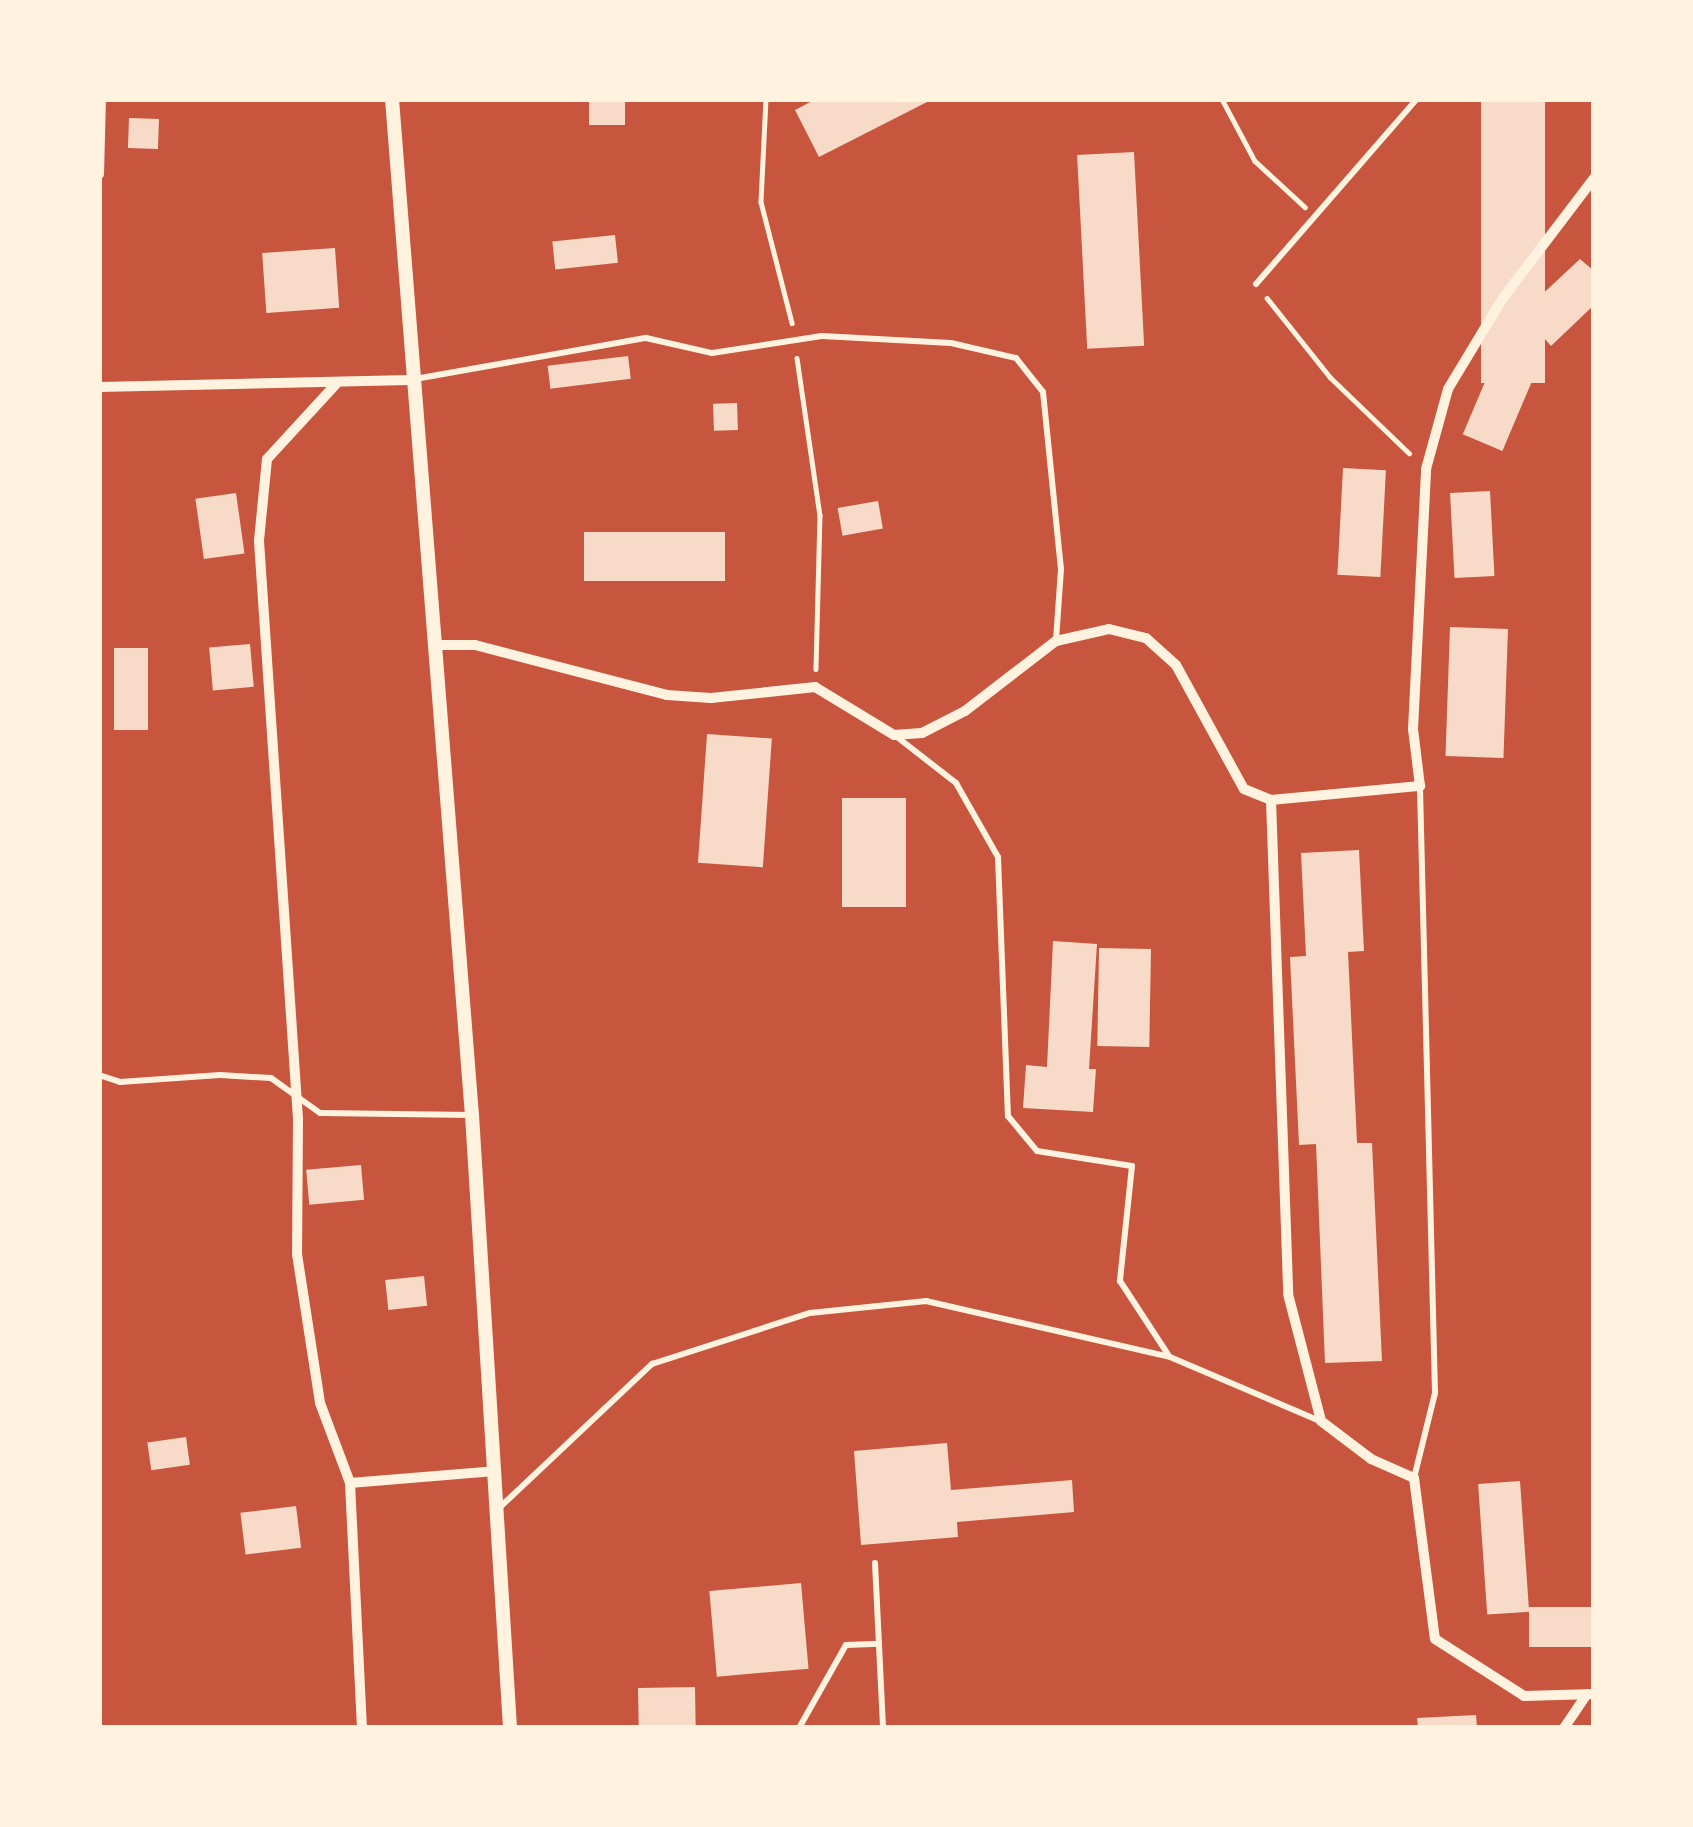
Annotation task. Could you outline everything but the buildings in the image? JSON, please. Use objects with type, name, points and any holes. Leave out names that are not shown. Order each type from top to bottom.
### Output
[{"type":"street","points":[[99,174],[101,99]]},
{"type":"street","points":[[392,99],[410,380],[472,1114],[510,1728]]},
{"type":"street","points":[[433,645],[476,645],[667,695],[711,698],[815,687],[894,735],[922,733],[965,711],[1056,641],[1109,629],[1146,638],[1176,665],[1244,789],[1271,800],[1420,786],[1413,729],[1426,470],[1448,388],[1503,298],[1594,178]]},
{"type":"street","points":[[99,387],[410,380]]},
{"type":"street","points":[[336,384],[267,459],[259,542],[296,1091],[297,1254],[320,1403],[350,1483],[362,1728]]},
{"type":"street","points":[[1271,800],[1288,1294],[1321,1421],[1371,1459],[1414,1478],[1435,1640],[1523,1696],[1591,1694]]},
{"type":"street","points":[[350,1483],[495,1471]]},
{"type":"street","points":[[1564,1728],[1591,1694]]},
{"type":"lane","points":[[1256,284],[1417,99]]},
{"type":"lane","points":[[410,380],[646,338],[712,353],[822,336],[951,343],[1016,358],[1042,392],[1060,569],[1056,641]]},
{"type":"lane","points":[[894,735],[956,783],[998,857],[1008,1116],[1037,1151],[1132,1166],[1120,1281],[1170,1357]]},
{"type":"lane","points":[[1414,1478],[1435,1393],[1420,786]]},
{"type":"lane","points":[[99,1075],[120,1082],[220,1075],[271,1078],[296,1091],[320,1113],[472,1114]]},
{"type":"lane","points":[[498,1509],[652,1364],[810,1313],[926,1301],[1170,1357],[1321,1421]]},
{"type":"lane","points":[[875,1564],[883,1728]]},
{"type":"lane","points":[[800,1728],[846,1645],[880,1644]]},
{"type":"path","points":[[766,99],[761,202],[795,340],[820,515],[815,687]]},
{"type":"path","points":[[1222,99],[1255,161],[1316,216]]},
{"type":"path","points":[[1256,284],[1330,377],[1426,470]]}]
